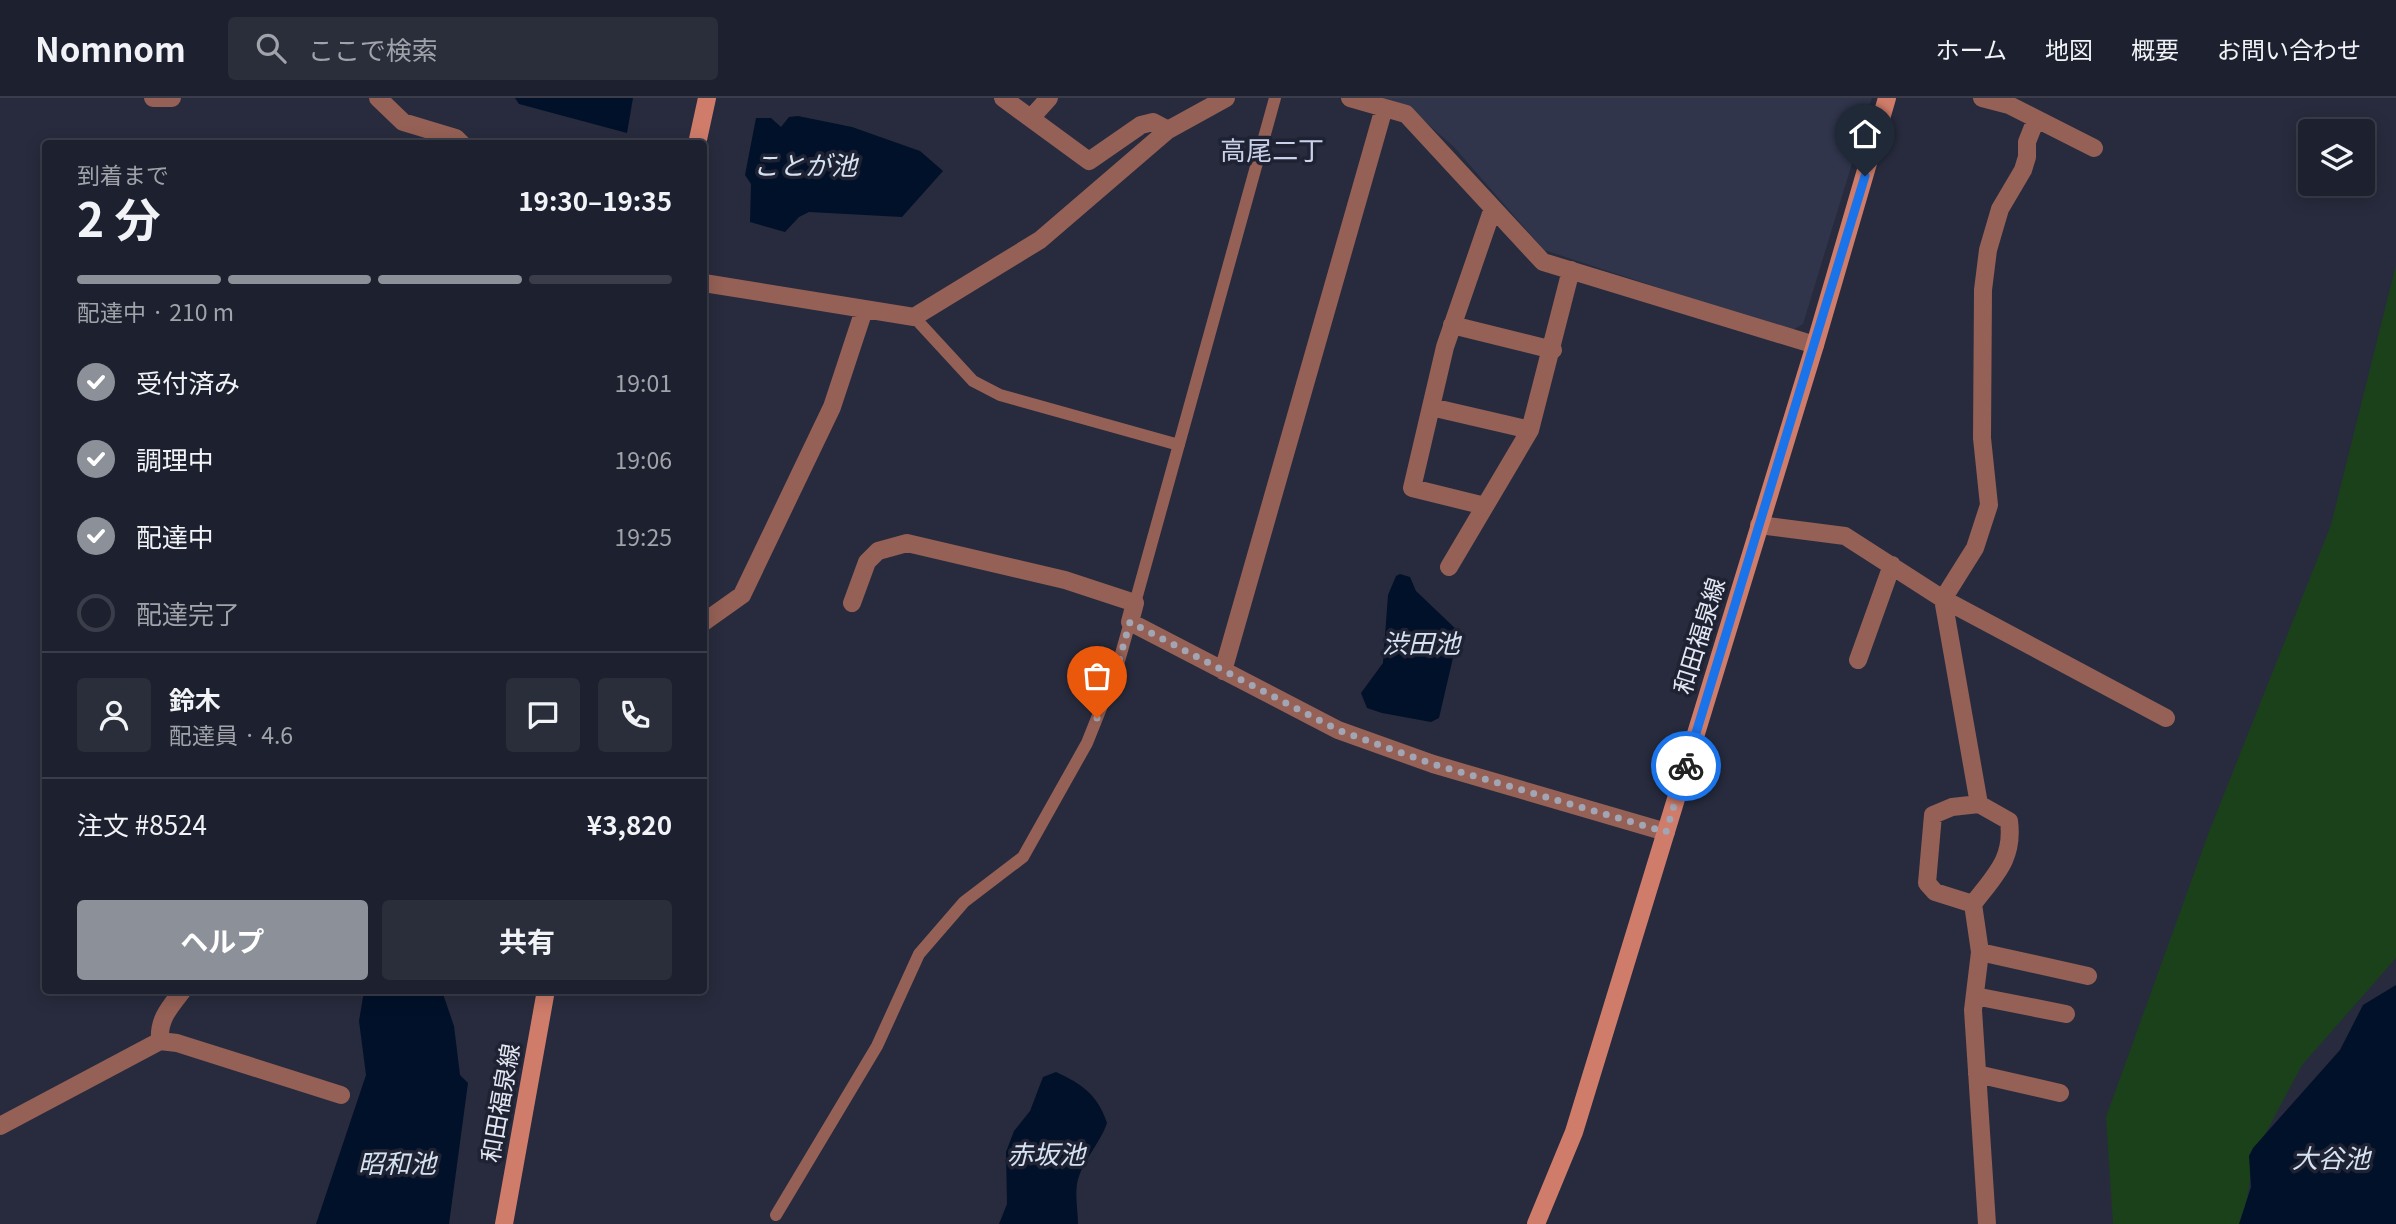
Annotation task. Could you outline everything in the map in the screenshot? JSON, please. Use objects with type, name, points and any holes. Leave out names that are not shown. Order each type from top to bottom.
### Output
[{"type":"main road","points":[[699,140],[706,98]]},
{"type":"main road","name":"和田福泉線","points":[[1536,1224],[1574,1132],[1815,345],[1887,98]]},
{"type":"main road","name":"和田福泉線","points":[[504,1224],[544,994]]},
{"type":"street","points":[[153,98],[172,98]]},
{"type":"street","points":[[378,98],[403,121],[458,140]]},
{"type":"street","points":[[1003,98],[1089,161],[1142,125],[1153,122],[1168,130]]},
{"type":"street","points":[[1031,118],[1049,98]]},
{"type":"street","points":[[707,283],[914,317],[1040,240],[1168,130],[1226,98]]},
{"type":"street","points":[[1350,98],[1406,114],[1543,262],[1815,345]]},
{"type":"street","points":[[1982,98],[2008,106],[2094,148]]},
{"type":"street","points":[[1223,671],[1384,108]]},
{"type":"street","points":[[1979,804],[1942,599],[1975,548],[1989,505],[1982,438],[1983,290],[1988,250],[2000,209],[2023,170],[2027,157],[2027,142],[2036,119]]},
{"type":"street","points":[[1485,506],[1412,488],[1452,325],[1493,208]]},
{"type":"street","points":[[1449,567],[1530,430],[1553,350],[1571,270]]},
{"type":"street","points":[[707,620],[742,595],[832,407],[864,310]]},
{"type":"street","points":[[1452,325],[1553,350]]},
{"type":"street","points":[[1431,407],[1530,430]]},
{"type":"street","points":[[1759,525],[1845,536],[1942,599],[2166,719]]},
{"type":"street","points":[[852,603],[867,562],[878,551],[907,543],[1065,579],[1135,603],[1130,622],[1302,712],[1362,738],[1433,764],[1666,832]]},
{"type":"street","points":[[1858,660],[1892,565]]},
{"type":"street","points":[[1973,904],[1935,892],[1927,883],[1933,815],[1952,807],[1979,804],[2008,821],[2011,843],[1998,871],[1973,904],[1980,952],[1975,996],[1977,1074],[1987,1224]]},
{"type":"street","points":[[1980,952],[2088,976]]},
{"type":"street","points":[[160,1041],[159,1027],[163,1017],[180,994]]},
{"type":"street","points":[[1975,996],[2066,1014]]},
{"type":"street","points":[[0,1126],[160,1041],[177,1043],[341,1095]]},
{"type":"street","points":[[1977,1074],[2060,1093]]},
{"type":"lane","points":[[1135,603],[1275,98]]},
{"type":"lane","points":[[914,317],[973,382],[1000,395],[1179,445]]},
{"type":"lane","points":[[776,1215],[877,1046],[919,954],[964,902],[1023,857],[1087,743],[1117,668],[1130,622]]},
{"type":"shaded area","points":[[1380,98],[1872,98],[1803,324],[1791,331],[1544,250],[1454,147],[1406,105]]},
{"type":"green space","points":[[2396,265],[2396,958],[2302,1065],[2254,1155],[2243,1224],[2113,1224],[2106,1117],[2209,832],[2331,525]]},
{"type":"water","points":[[515,98],[633,98],[627,133],[519,104]]},
{"type":"water","name":"ことが池","points":[[798,116],[852,127],[920,151],[943,171],[902,217],[809,212],[799,217],[785,232],[750,222],[751,184],[745,175],[756,118],[771,118],[781,127],[789,117]]},
{"type":"water","name":"渋田池","points":[[1400,574],[1410,577],[1416,591],[1459,632],[1439,718],[1431,722],[1367,708],[1361,693],[1383,663],[1388,595],[1396,576]]},
{"type":"water","name":"大谷池","points":[[2396,985],[2396,1224],[2239,1224],[2251,1187],[2249,1156],[2253,1148],[2340,1050],[2363,1005]]},
{"type":"water","name":"昭和池","points":[[364,994],[443,994],[454,1026],[460,1075],[468,1083],[449,1224],[316,1224],[366,1075],[359,1021]]},
{"type":"water","name":"赤坂池","points":[[1056,1072],[1088,1091],[1099,1105],[1107,1123],[1079,1176],[1076,1194],[1078,1224],[999,1224],[1007,1204],[1006,1152],[1014,1131],[1030,1111],[1043,1077]]},
{"type":"way so far","points":[[1097,718],[1117,668],[1130,622],[1151,630],[1267,695],[1338,730],[1433,764],[1666,832],[1686,766]]},
{"type":"district","name":"高尾二丁","points":[[1272,151]]},
{"type":"route","points":[[1686,766],[1865,176]]}]
